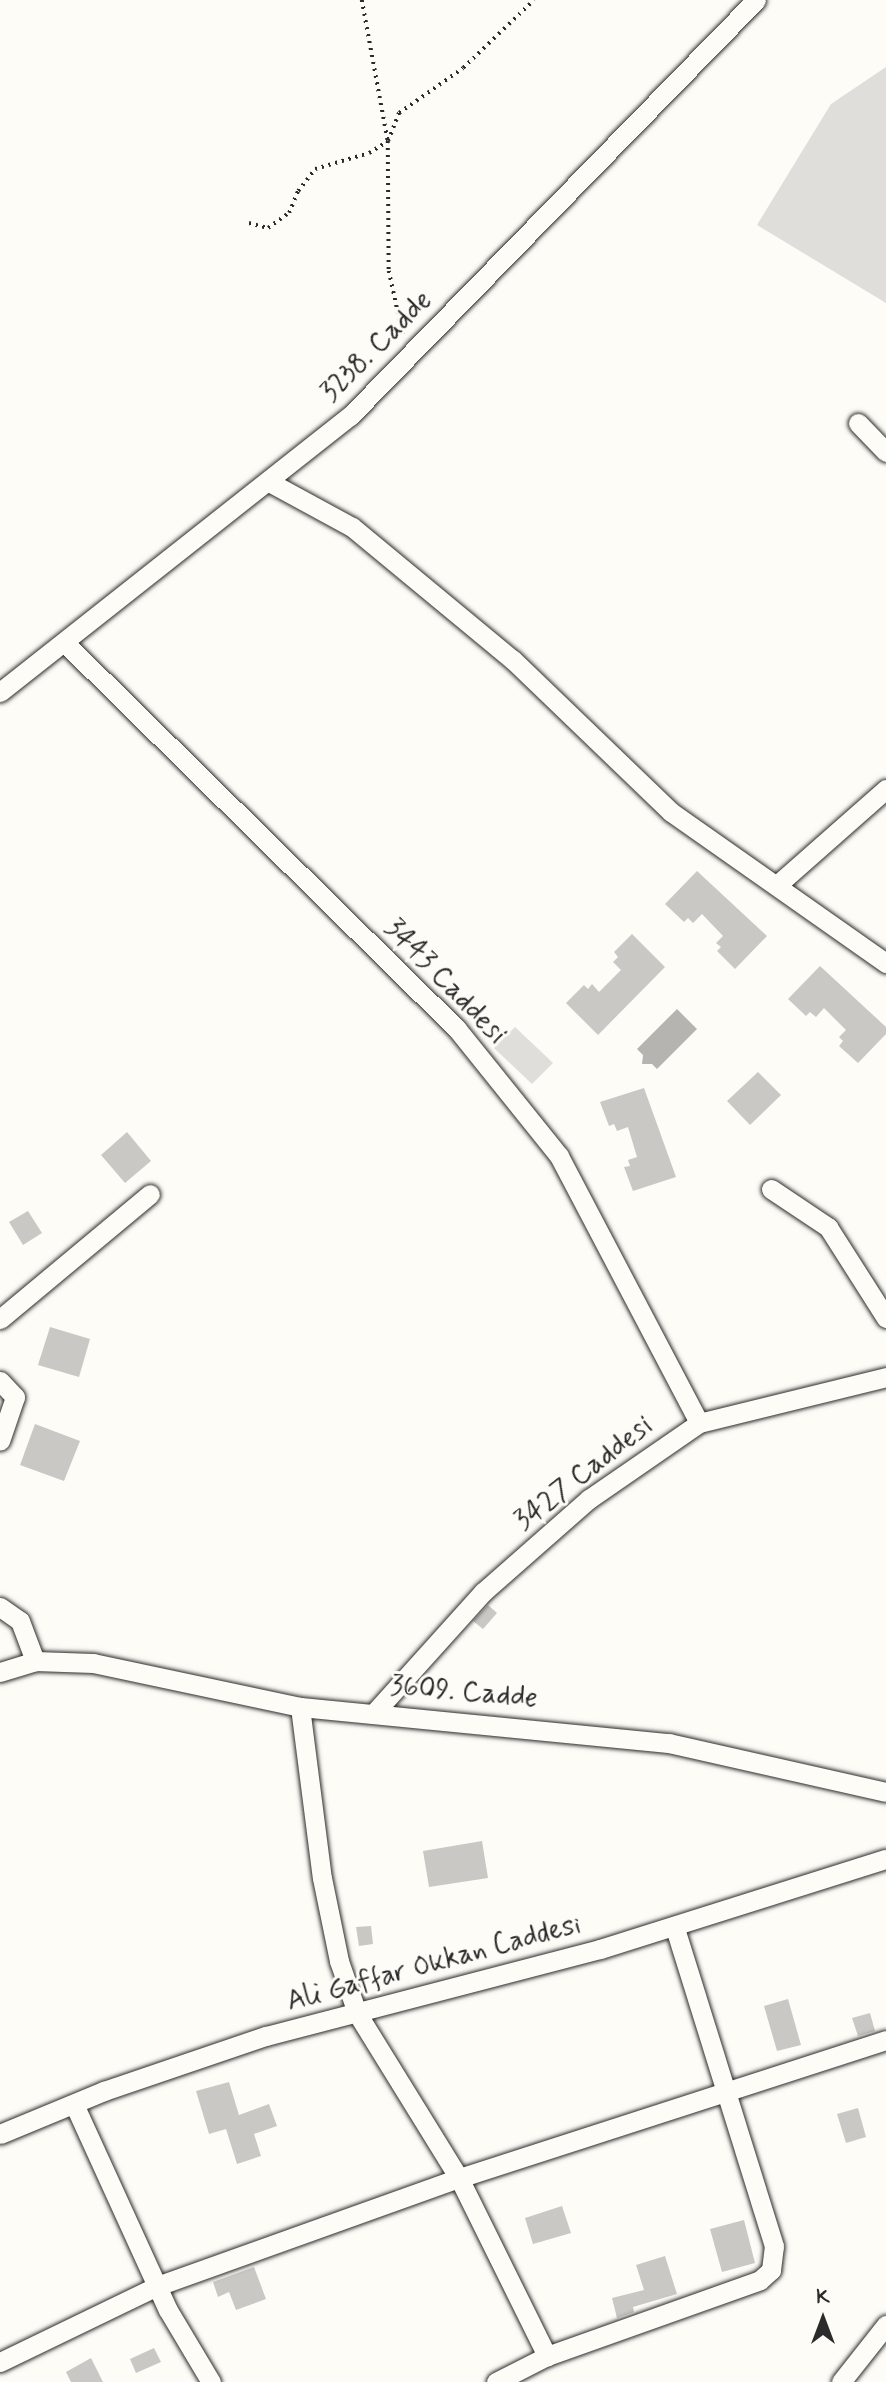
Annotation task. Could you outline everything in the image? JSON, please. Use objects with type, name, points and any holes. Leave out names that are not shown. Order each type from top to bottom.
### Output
[{"type":"street","name":"3238. Cadde","points":[[0,692],[350,416],[757,0]]},
{"type":"street","points":[[858,422],[886,452]]},
{"type":"street","points":[[269,482],[352,527],[513,660],[671,812],[886,963]]},
{"type":"street","name":"3443 Caddesi","points":[[65,643],[457,1029],[559,1156],[699,1423]]},
{"type":"street","points":[[777,885],[886,789]]},
{"type":"street","points":[[771,1189],[828,1227],[886,1318]]},
{"type":"street","points":[[0,1319],[150,1194]]},
{"type":"street","name":"3427 Caddesi","points":[[374,1713],[483,1592],[589,1499],[699,1423],[886,1377]]},
{"type":"street","points":[[0,1381],[15,1397],[0,1441]]},
{"type":"street","points":[[0,1607],[20,1621],[35,1661]]},
{"type":"street","name":"3609. Cadde","points":[[0,1672],[35,1661],[93,1663],[300,1707],[669,1743],[886,1792]]},
{"type":"street","points":[[300,1707],[322,1878],[339,1961],[358,2013],[459,2178],[547,2356]]},
{"type":"street","name":"Ali Gaffar Okkan Caddesi","points":[[0,2134],[74,2104],[266,2036],[675,1928],[886,1859]]},
{"type":"street","points":[[496,2382],[547,2356],[761,2280],[771,2270],[774,2246],[675,1928]]},
{"type":"street","points":[[0,2362],[157,2286],[459,2178],[886,2039]]},
{"type":"street","points":[[74,2104],[157,2286],[211,2382]]},
{"type":"street","points":[[841,2382],[886,2325]]},
{"type":"path","points":[[362,0],[388,141],[389,271],[407,358]]},
{"type":"path","points":[[249,223],[268,228],[289,213],[298,191],[315,169],[369,153],[388,141],[399,113],[463,68],[534,0]]},
{"type":"shaded area","points":[[886,67],[886,303],[757,225],[831,104]]},
{"type":"shaded area","points":[[677,1009],[697,1029],[657,1069],[652,1064],[642,1064],[643,1055],[637,1049]]},
{"type":"shaded area","points":[[515,1027],[553,1063],[532,1084],[494,1048]]},
{"type":"building","points":[[697,871],[767,936],[735,969],[717,951],[721,947],[716,943],[723,936],[702,914],[693,923],[688,918],[684,922],[665,904]]},
{"type":"building","points":[[632,934],[665,967],[598,1035],[566,1003],[584,985],[588,989],[592,984],[599,992],[621,970],[613,962],[618,957],[614,952]]},
{"type":"building","points":[[820,966],[886,1027],[886,1034],[858,1063],[839,1046],[843,1041],[839,1037],[846,1030],[824,1008],[816,1017],[810,1012],[806,1016],[788,999]]},
{"type":"building","points":[[758,1072],[781,1095],[750,1125],[727,1101]]},
{"type":"building","points":[[644,1088],[676,1177],[633,1191],[624,1167],[630,1166],[628,1160],[637,1157],[628,1127],[617,1131],[614,1124],[609,1126],[600,1102]]},
{"type":"building","points":[[127,1132],[151,1161],[125,1183],[101,1155]]},
{"type":"building","points":[[28,1211],[42,1233],[23,1245],[9,1222]]},
{"type":"building","points":[[50,1327],[90,1339],[79,1377],[38,1365]]},
{"type":"building","points":[[35,1424],[80,1441],[64,1481],[20,1465]]},
{"type":"building","points":[[488,1605],[497,1613],[483,1629],[473,1621]]},
{"type":"building","points":[[482,1841],[488,1878],[429,1887],[423,1851]]},
{"type":"building","points":[[371,1926],[373,1944],[359,1946],[356,1927]]},
{"type":"building","points":[[788,1999],[801,2045],[777,2051],[764,2006]]},
{"type":"building","points":[[870,2013],[875,2031],[858,2036],[852,2018]]},
{"type":"building","points":[[229,2082],[239,2115],[269,2104],[277,2126],[254,2134],[261,2156],[237,2164],[226,2129],[209,2134],[196,2091]]},
{"type":"building","points":[[858,2108],[866,2137],[846,2143],[837,2114]]},
{"type":"building","points":[[562,2206],[571,2233],[533,2244],[525,2218]]},
{"type":"building","points":[[744,2220],[755,2263],[722,2272],[710,2229]]},
{"type":"building","points":[[665,2256],[677,2294],[633,2307],[634,2312],[617,2318],[612,2298],[644,2290],[636,2265]]},
{"type":"building","points":[[254,2267],[266,2299],[236,2310],[229,2292],[218,2297],[213,2282]]},
{"type":"building","points":[[154,2348],[161,2362],[136,2373],[130,2359]]},
{"type":"building","points":[[91,2358],[103,2382],[71,2382],[66,2372]]}]
